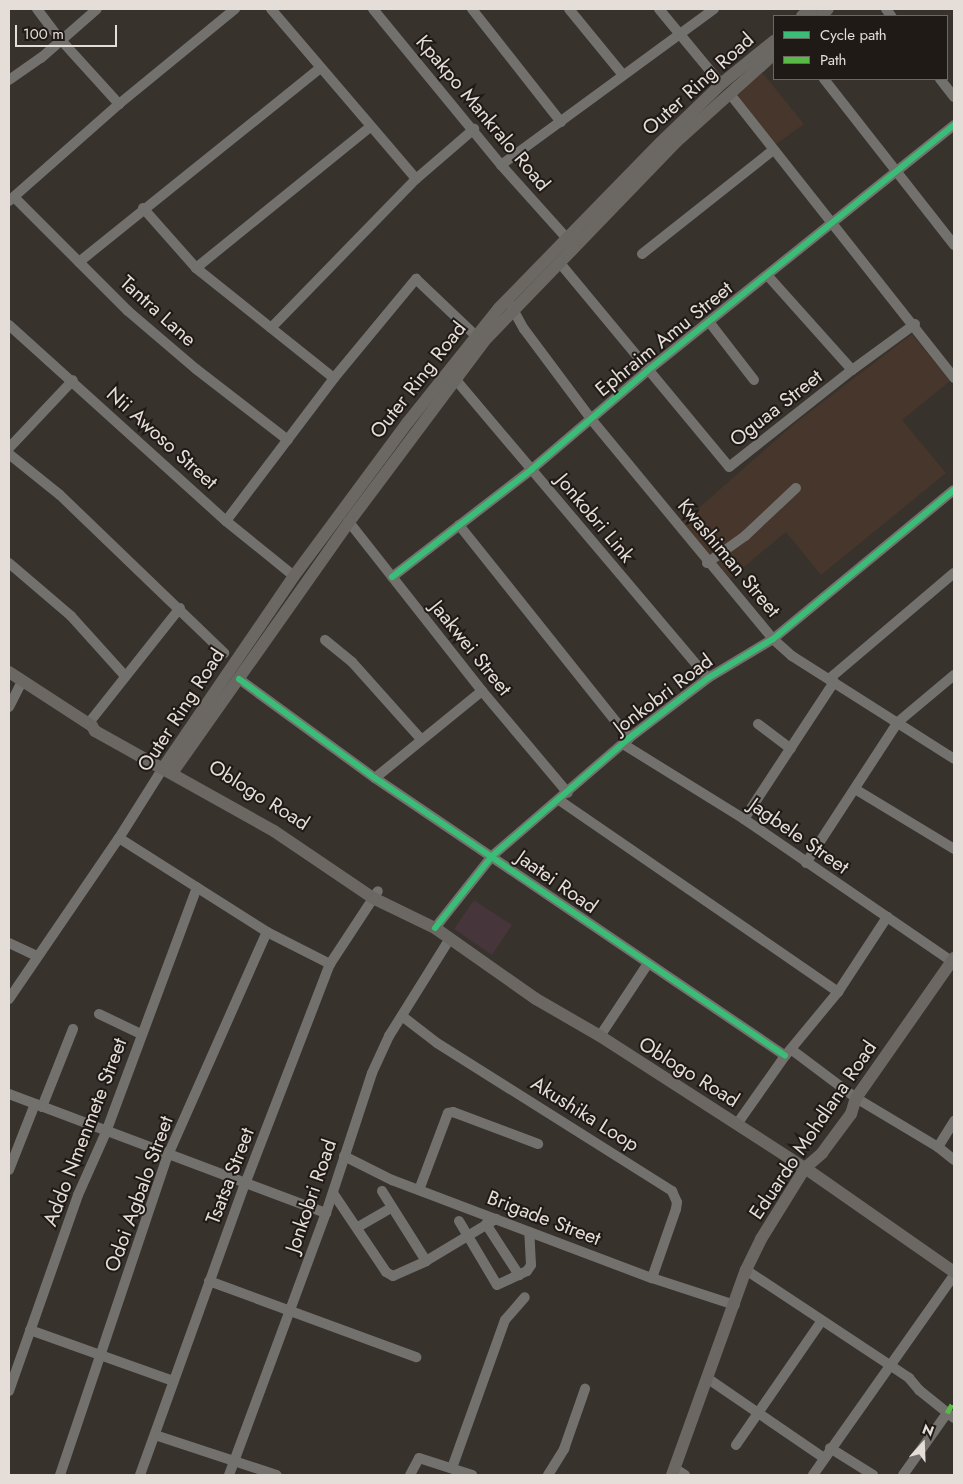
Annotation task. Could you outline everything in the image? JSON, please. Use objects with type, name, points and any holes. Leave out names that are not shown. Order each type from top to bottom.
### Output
[{"type":"main road","name":"Outer Ring Road","points":[[170,767],[239,679],[349,522],[456,380],[507,308],[721,84],[773,42]]},
{"type":"main road","name":"Outer Ring Road","points":[[170,767],[294,576],[476,336],[559,262],[571,242],[676,142],[773,55]]},
{"type":"main road","name":"Oblogo Road","points":[[9,672],[90,725],[95,731],[170,767],[375,894],[435,928],[449,940],[567,1019],[600,1036],[805,1168],[954,1273]]},
{"type":"main road","name":"Eduardo Mohdlana Road","points":[[677,1473],[707,1378],[735,1305],[746,1270],[761,1240],[805,1168],[822,1153],[851,1114],[856,1098],[953,961]]},
{"type":"street","points":[[37,9],[60,40],[119,104]]},
{"type":"street","points":[[9,80],[97,9]]},
{"type":"street","points":[[11,199],[119,104],[235,9]]},
{"type":"street","points":[[271,9],[369,128],[416,179]]},
{"type":"street","name":"Kpakpo Mankralo Road","points":[[373,9],[474,129],[501,165],[571,242]]},
{"type":"street","points":[[472,9],[561,122]]},
{"type":"street","points":[[569,9],[623,75]]},
{"type":"street","points":[[659,9],[721,84]]},
{"type":"street","points":[[501,165],[714,9]]},
{"type":"street","points":[[79,262],[143,208],[319,69]]},
{"type":"street","points":[[825,80],[954,245]]},
{"type":"street","points":[[941,80],[954,96]]},
{"type":"street","points":[[730,94],[772,150],[915,324],[954,378]]},
{"type":"street","name":"Ephraim Amu Street","points":[[392,577],[532,469],[647,371],[710,323],[954,124]]},
{"type":"street","points":[[196,268],[369,128]]},
{"type":"street","points":[[271,328],[416,179],[474,129]]},
{"type":"street","points":[[642,254],[772,150]]},
{"type":"street","name":"Tantra Lane","points":[[11,199],[79,262],[128,311],[196,369],[288,440]]},
{"type":"street","points":[[143,208],[196,268],[334,378]]},
{"type":"street","name":"Oguaa Street","points":[[559,262],[647,371],[729,468],[852,370],[915,324]]},
{"type":"street","points":[[768,276],[852,370]]},
{"type":"street","points":[[226,520],[334,378],[416,279],[476,336]]},
{"type":"street","name":"Kwashiman Street","points":[[507,308],[590,419],[707,563],[773,639],[831,681],[954,759]]},
{"type":"street","points":[[710,323],[754,380]]},
{"type":"street","name":"Nii Awoso Street","points":[[9,325],[73,380],[226,520],[294,576]]},
{"type":"street","points":[[9,448],[73,380]]},
{"type":"street","name":"Jonkobri Link","points":[[456,380],[708,678]]},
{"type":"street","points":[[9,454],[60,495],[224,652]]},
{"type":"street","points":[[707,563],[745,536],[796,488]]},
{"type":"street","name":"Jonkobri Road","points":[[435,928],[492,856],[626,741],[708,678],[773,639],[918,517],[953,496]]},
{"type":"street","name":"Jaakwei Street","points":[[349,522],[482,691],[568,792]]},
{"type":"street","name":"Jagbele Street","points":[[459,524],[626,741],[953,961]]},
{"type":"street","points":[[9,562],[71,616],[125,676]]},
{"type":"street","points":[[744,819],[791,750],[831,681],[954,573]]},
{"type":"street","points":[[90,725],[125,676],[180,608]]},
{"type":"street","points":[[325,640],[352,662],[420,738]]},
{"type":"street","points":[[806,863],[898,722],[954,675]]},
{"type":"street","name":"Jaatei Road","points":[[239,679],[374,778],[492,856],[647,965],[856,1098],[938,1147],[954,1160]]},
{"type":"street","points":[[9,707],[22,682]]},
{"type":"street","points":[[374,778],[420,738],[482,691]]},
{"type":"street","points":[[758,724],[791,750]]},
{"type":"street","name":"Outer Ring Road","points":[[9,999],[150,791],[170,767]]},
{"type":"street","points":[[855,789],[954,848]]},
{"type":"street","points":[[559,800],[838,992]]},
{"type":"street","points":[[119,838],[268,932],[330,964]]},
{"type":"street","name":"Addo Nmenmete Street","points":[[9,1391],[11,1379],[78,1195],[106,1132],[197,887]]},
{"type":"street","name":"Tsatsa Street","points":[[140,1475],[245,1184],[330,964],[375,894]]},
{"type":"street","points":[[737,1124],[788,1053],[838,992],[887,917]]},
{"type":"street","name":"Odoi Agbalo Street","points":[[60,1475],[168,1156],[268,932]]},
{"type":"street","name":"Jonkobri Road","points":[[229,1475],[326,1213],[372,1073],[402,1016],[449,940]]},
{"type":"street","points":[[9,944],[37,956]]},
{"type":"street","points":[[600,1036],[647,965]]},
{"type":"street","points":[[99,1014],[142,1034]]},
{"type":"street","name":"Akushika Loop","points":[[402,1016],[437,1042],[672,1191],[677,1202],[676,1209],[652,1278]]},
{"type":"street","points":[[9,1170],[73,1028]]},
{"type":"street","points":[[9,1094],[168,1156],[326,1213]]},
{"type":"street","points":[[419,1190],[448,1113],[453,1112],[538,1144]]},
{"type":"street","points":[[938,1147],[954,1122]]},
{"type":"street","name":"Brigade Street","points":[[344,1156],[491,1222],[529,1232],[652,1278],[735,1305]]},
{"type":"street","points":[[382,1191],[426,1261]]},
{"type":"street","points":[[333,1193],[358,1227],[386,1272],[393,1276],[400,1275],[426,1261],[491,1222],[519,1275]]},
{"type":"street","points":[[358,1227],[391,1208]]},
{"type":"street","points":[[459,1221],[465,1236],[494,1283],[505,1283],[527,1271],[532,1260],[528,1251],[529,1232]]},
{"type":"street","points":[[746,1270],[821,1322],[909,1378],[950,1415],[903,1475]]},
{"type":"street","points":[[813,1475],[830,1448],[954,1273]]},
{"type":"street","points":[[209,1281],[416,1357]]},
{"type":"street","points":[[452,1468],[505,1320],[525,1297]]},
{"type":"street","points":[[736,1446],[821,1322]]},
{"type":"street","points":[[30,1330],[173,1381]]},
{"type":"street","points":[[707,1378],[760,1412],[824,1458]]},
{"type":"street","points":[[548,1475],[564,1449],[585,1388]]},
{"type":"street","points":[[155,1435],[277,1475]]},
{"type":"street","points":[[830,1448],[873,1475]]},
{"type":"street","points":[[410,1475],[419,1458],[472,1475]]},
{"type":"shaded area","points":[[761,71],[804,124],[775,145],[735,95]]},
{"type":"shaded area","points":[[912,334],[950,381],[902,420],[946,473],[821,575],[786,532],[728,580],[683,522],[794,424]]},
{"type":"shaded area","points":[[474,900],[512,925],[492,955],[454,929]]},
{"type":"marked path","points":[[947,1413],[954,1401]]},
{"type":"cycle path","points":[[392,577],[532,469],[647,371],[954,125]]},
{"type":"cycle path","points":[[435,928],[492,856],[629,738],[708,678],[773,639],[954,490]]},
{"type":"cycle path","points":[[239,679],[375,778],[785,1056]]}]
